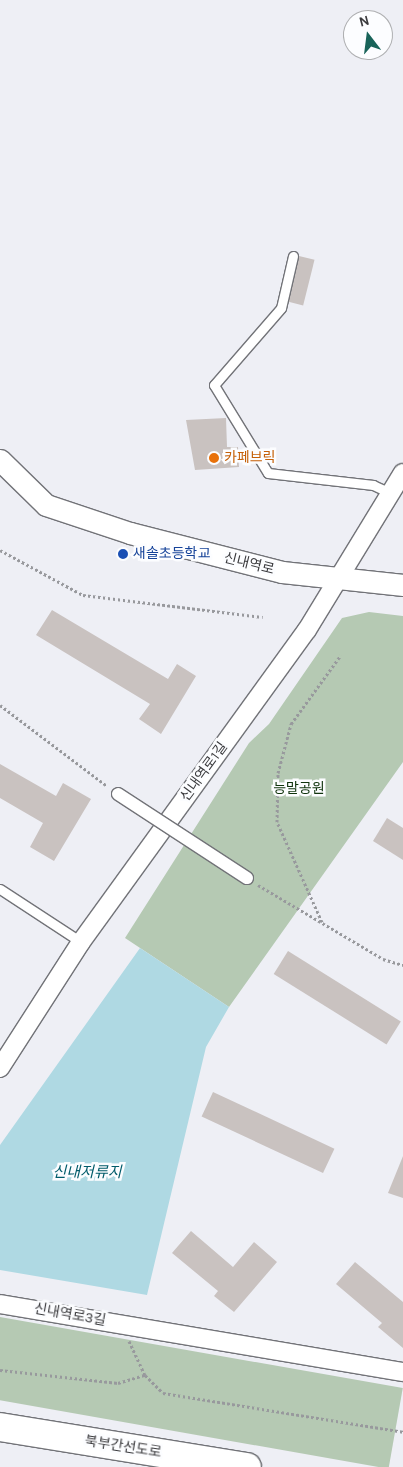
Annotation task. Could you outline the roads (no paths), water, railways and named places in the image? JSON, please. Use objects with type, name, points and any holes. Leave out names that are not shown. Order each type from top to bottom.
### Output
[{"type":"highway","name":"북부간선도로","points":[[0,1426],[247,1467]]},
{"type":"street","name":"신내역로","points":[[0,460],[46,505],[130,533],[263,567],[403,586]]},
{"type":"street","name":"신내역로1길","points":[[0,1068],[81,942],[307,630],[388,492],[403,473]]},
{"type":"street","points":[[118,794],[247,878]]},
{"type":"street","name":"신내역로3길","points":[[0,1304],[134,1331],[403,1372]]},
{"type":"lane","points":[[293,256],[281,308],[214,385],[268,473],[373,485],[388,492]]},
{"type":"lane","points":[[0,889],[81,942]]},
{"type":"water","name":"신내저류지","points":[[140,948],[229,1007],[206,1047],[147,1295],[0,1270],[0,1145]]},
{"type":"place","name":"카페브릭","points":[[214,458]]},
{"type":"place","name":"새솔초등학교","points":[[123,554]]},
{"type":"park label","name":"능말공원","points":[[299,789]]}]
